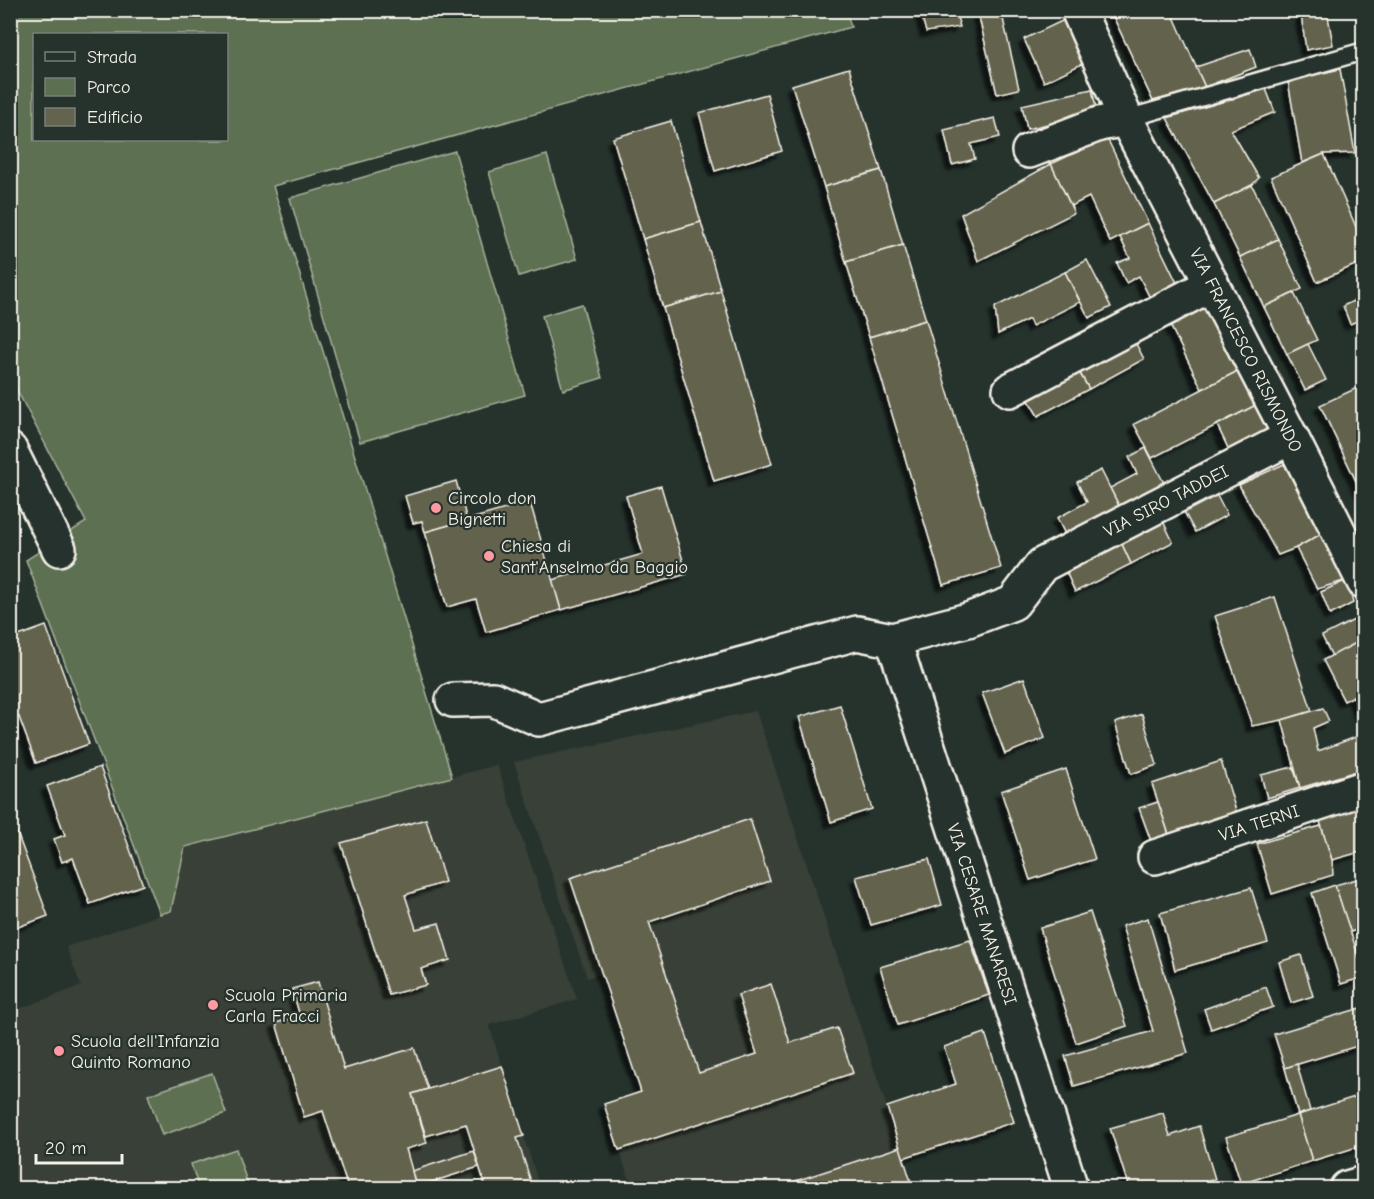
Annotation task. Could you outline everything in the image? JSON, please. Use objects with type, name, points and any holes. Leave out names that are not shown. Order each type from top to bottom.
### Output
[{"type":"street","name":"VIA FRANCESCO RISMONDO","points":[[1078,10],[1126,119],[1364,582]]},
{"type":"street","points":[[1029,152],[1099,124],[1126,119]]},
{"type":"street","points":[[1010,390],[1212,284]]},
{"type":"street","name":"VIA SIRO TADDEI","points":[[892,640],[968,620],[1013,603],[1042,565],[1291,437]]},
{"type":"street","points":[[10,450],[58,549]]},
{"type":"street","points":[[453,700],[493,699],[539,719],[857,633],[892,640]]},
{"type":"street","name":"VIA CESARE MANARESI","points":[[892,640],[1071,1188]]},
{"type":"street","name":"VIA TERNI","points":[[1155,857],[1364,788]]},
{"type":"street","points":[[1347,1188],[1364,1183]]},
{"type":"lane","points":[[1126,119],[1364,51]]},
{"type":"shaded area","points":[[756,711],[900,1147],[774,1188],[632,1188],[604,1104],[641,1091],[602,974],[587,978],[514,762]]},
{"type":"shaded area","points":[[497,765],[577,999],[489,1025],[540,1188],[11,1188],[11,1012],[81,986],[66,947],[171,911],[185,847]]},
{"type":"green space","points":[[846,10],[851,27],[273,186],[452,777],[185,847],[171,911],[160,914],[26,560],[86,522],[11,379],[10,11]]},
{"type":"green space","points":[[455,151],[525,395],[360,442],[290,198]]},
{"type":"green space","points":[[547,155],[577,259],[519,276],[489,172]]},
{"type":"green space","points":[[582,304],[602,378],[563,390],[542,316]]},
{"type":"green space","points":[[212,1073],[226,1113],[162,1135],[148,1095]]},
{"type":"green space","points":[[236,1149],[249,1188],[199,1188],[191,1164]]},
{"type":"building","points":[[920,10],[955,10],[960,27],[926,32]]},
{"type":"building","points":[[1001,10],[1019,89],[997,94],[978,13]]},
{"type":"building","points":[[1110,10],[1171,10],[1205,87],[1153,101]]},
{"type":"building","points":[[1327,10],[1333,45],[1306,50],[1301,14]]},
{"type":"building","points":[[1064,20],[1084,63],[1044,82],[1024,39]]},
{"type":"building","points":[[1250,49],[1256,67],[1205,87],[1196,67]]},
{"type":"building","points":[[849,68],[881,170],[824,187],[792,85]]},
{"type":"building","points":[[1340,69],[1355,153],[1324,154],[1302,163],[1288,81]]},
{"type":"building","points":[[1092,89],[1097,112],[1027,129],[1022,105]]},
{"type":"building","points":[[1266,89],[1275,112],[1231,130],[1259,178],[1252,185],[1214,204],[1167,118]]},
{"type":"building","points":[[767,94],[782,151],[715,171],[699,113]]},
{"type":"building","points":[[995,118],[1000,137],[971,144],[975,159],[952,165],[944,130]]},
{"type":"building","points":[[671,121],[701,222],[643,239],[613,138]]},
{"type":"building","points":[[1107,138],[1148,223],[1110,242],[1089,197],[1071,206],[1051,164]]},
{"type":"building","points":[[1324,154],[1364,245],[1364,261],[1317,282],[1271,177]]},
{"type":"building","points":[[1051,164],[1074,213],[978,261],[961,214]]},
{"type":"building","points":[[881,170],[903,245],[846,262],[824,187]]},
{"type":"building","points":[[1252,185],[1278,239],[1240,257],[1214,204]]},
{"type":"building","points":[[701,222],[721,291],[663,308],[643,239]]},
{"type":"building","points":[[1148,223],[1178,285],[1150,298],[1139,276],[1126,283],[1117,263],[1130,258],[1120,237]]},
{"type":"building","points":[[1278,239],[1302,289],[1264,307],[1240,257]]},
{"type":"building","points":[[903,245],[926,320],[869,337],[846,262]]},
{"type":"building","points":[[1087,260],[1111,307],[1089,318],[1065,272]]},
{"type":"building","points":[[1065,272],[1080,302],[1032,326],[1029,319],[998,334],[995,307]]},
{"type":"building","points":[[721,291],[772,464],[714,481],[663,308]]},
{"type":"building","points":[[1294,293],[1317,340],[1287,354],[1264,307]]},
{"type":"building","points":[[1364,296],[1364,318],[1350,324],[1343,306]]},
{"type":"building","points":[[1204,303],[1238,371],[1202,389],[1168,321]]},
{"type":"building","points":[[926,320],[1001,568],[943,585],[869,337]]},
{"type":"building","points":[[1135,342],[1144,359],[1089,389],[1079,372]]},
{"type":"building","points":[[1308,344],[1326,380],[1305,390],[1287,354]]},
{"type":"building","points":[[1238,371],[1256,405],[1152,458],[1134,424]]},
{"type":"building","points":[[1079,372],[1089,389],[1038,416],[1028,399]]},
{"type":"building","points":[[1357,388],[1364,402],[1364,498],[1320,405]]},
{"type":"building","points":[[1256,405],[1270,433],[1230,452],[1217,425]]},
{"type":"building","points":[[1146,448],[1165,485],[1120,508],[1110,488],[1137,474],[1129,457]]},
{"type":"building","points":[[1284,464],[1323,533],[1278,555],[1239,485]]},
{"type":"building","points":[[1101,470],[1120,508],[1066,536],[1057,518],[1087,502],[1077,482]]},
{"type":"building","name":"Circolo don Bignetti","points":[[456,481],[467,520],[425,532],[422,521],[413,523],[405,496]]},
{"type":"building","points":[[661,486],[687,574],[561,610],[552,580],[643,554],[626,496]]},
{"type":"building","points":[[1215,492],[1227,515],[1195,532],[1182,508]]},
{"type":"building","name":"Chiesa di Sant'Anselmo da Baggio","points":[[530,502],[561,610],[486,632],[476,599],[447,607],[425,532]]},
{"type":"building","points":[[1162,519],[1173,542],[1131,564],[1120,540]]},
{"type":"building","points":[[1323,533],[1347,580],[1317,589],[1296,548]]},
{"type":"building","points":[[1120,540],[1131,564],[1075,592],[1064,567]]},
{"type":"building","points":[[1347,580],[1353,603],[1330,615],[1321,592]]},
{"type":"building","points":[[1275,597],[1312,711],[1252,726],[1215,616]]},
{"type":"building","points":[[1362,616],[1364,639],[1332,656],[1322,636]]},
{"type":"building","points":[[46,626],[89,744],[36,763],[19,717],[10,720],[10,639]]},
{"type":"building","points":[[1364,639],[1364,691],[1344,701],[1323,660]]},
{"type":"building","points":[[1024,678],[1045,738],[1005,754],[982,693]]},
{"type":"building","points":[[1364,691],[1364,723],[1353,696]]},
{"type":"building","points":[[840,705],[872,809],[831,822],[799,717]]},
{"type":"building","points":[[1323,708],[1329,721],[1313,728],[1318,751],[1364,734],[1364,769],[1300,788],[1282,720]]},
{"type":"building","points":[[1142,714],[1157,765],[1131,774],[1115,723]]},
{"type":"building","points":[[1221,761],[1237,814],[1169,835],[1152,784]]},
{"type":"building","points":[[100,767],[143,885],[90,904],[73,858],[62,862],[54,839],[65,835],[47,786]]},
{"type":"building","points":[[1293,767],[1300,788],[1267,798],[1261,775]]},
{"type":"building","points":[[1066,769],[1095,859],[1030,880],[1001,791]]},
{"type":"building","points":[[1158,802],[1169,835],[1151,841],[1139,808]]},
{"type":"building","points":[[1364,805],[1364,824],[1363,824],[1357,807]]},
{"type":"building","points":[[1357,807],[1364,826],[1364,851],[1332,860],[1319,818]]},
{"type":"building","points":[[10,814],[48,916],[10,930]]},
{"type":"building","points":[[426,819],[445,882],[405,895],[416,929],[439,923],[450,960],[421,969],[426,985],[389,995],[341,843]]},
{"type":"building","points":[[750,819],[770,881],[649,922],[699,1073],[757,1054],[738,995],[771,984],[790,1043],[837,1028],[853,1073],[619,1150],[604,1104],[641,1092],[570,878]]},
{"type":"building","points":[[1321,826],[1332,860],[1333,875],[1272,894],[1257,844]]},
{"type":"building","points":[[929,859],[942,905],[871,925],[856,877]]},
{"type":"building","points":[[1364,877],[1364,928],[1350,932],[1335,885]]},
{"type":"building","points":[[1335,885],[1364,973],[1364,977],[1341,984],[1312,893]]},
{"type":"building","points":[[1251,888],[1268,943],[1175,970],[1160,913]]},
{"type":"building","points":[[1090,912],[1127,1026],[1076,1043],[1040,928]]},
{"type":"building","points":[[1148,918],[1188,1053],[1074,1086],[1065,1056],[1153,1031],[1122,926]]},
{"type":"building","points":[[970,940],[989,995],[898,1025],[880,967]]},
{"type":"building","points":[[1301,955],[1313,996],[1291,1003],[1279,962]]},
{"type":"building","points":[[318,982],[344,1069],[414,1048],[428,1089],[412,1094],[427,1143],[406,1149],[417,1188],[348,1188],[323,1111],[304,1117],[276,1023],[300,1016],[292,989]]},
{"type":"building","points":[[1266,987],[1273,1007],[1211,1029],[1204,1009]]},
{"type":"building","points":[[1364,1007],[1364,1044],[1285,1068],[1274,1034]]},
{"type":"building","points":[[985,1033],[1014,1122],[903,1158],[887,1107],[956,1084],[944,1047]]},
{"type":"building","points":[[1297,1064],[1310,1111],[1298,1115],[1285,1068]]},
{"type":"building","points":[[502,1066],[524,1136],[517,1138],[533,1188],[486,1188],[466,1124],[426,1136],[412,1094]]},
{"type":"building","points":[[1364,1094],[1364,1145],[1312,1161],[1298,1115]]},
{"type":"building","points":[[1163,1113],[1170,1136],[1199,1126],[1215,1179],[1185,1188],[1129,1188],[1110,1128]]},
{"type":"building","points":[[1298,1115],[1312,1161],[1241,1184],[1226,1137]]},
{"type":"building","points":[[900,1147],[913,1188],[774,1188]]},
{"type":"building","points":[[474,1151],[479,1167],[416,1187],[412,1171]]},
{"type":"place","name":"Circolo don Bignetti","points":[[436,508]]},
{"type":"place","name":"Chiesa di Sant'Anselmo da Baggio","points":[[489,556]]},
{"type":"place","name":"Scuola Primaria Carla Fracci","points":[[213,1005]]},
{"type":"place","name":"Scuola dell'Infanzia Quinto Romano","points":[[59,1051]]}]
